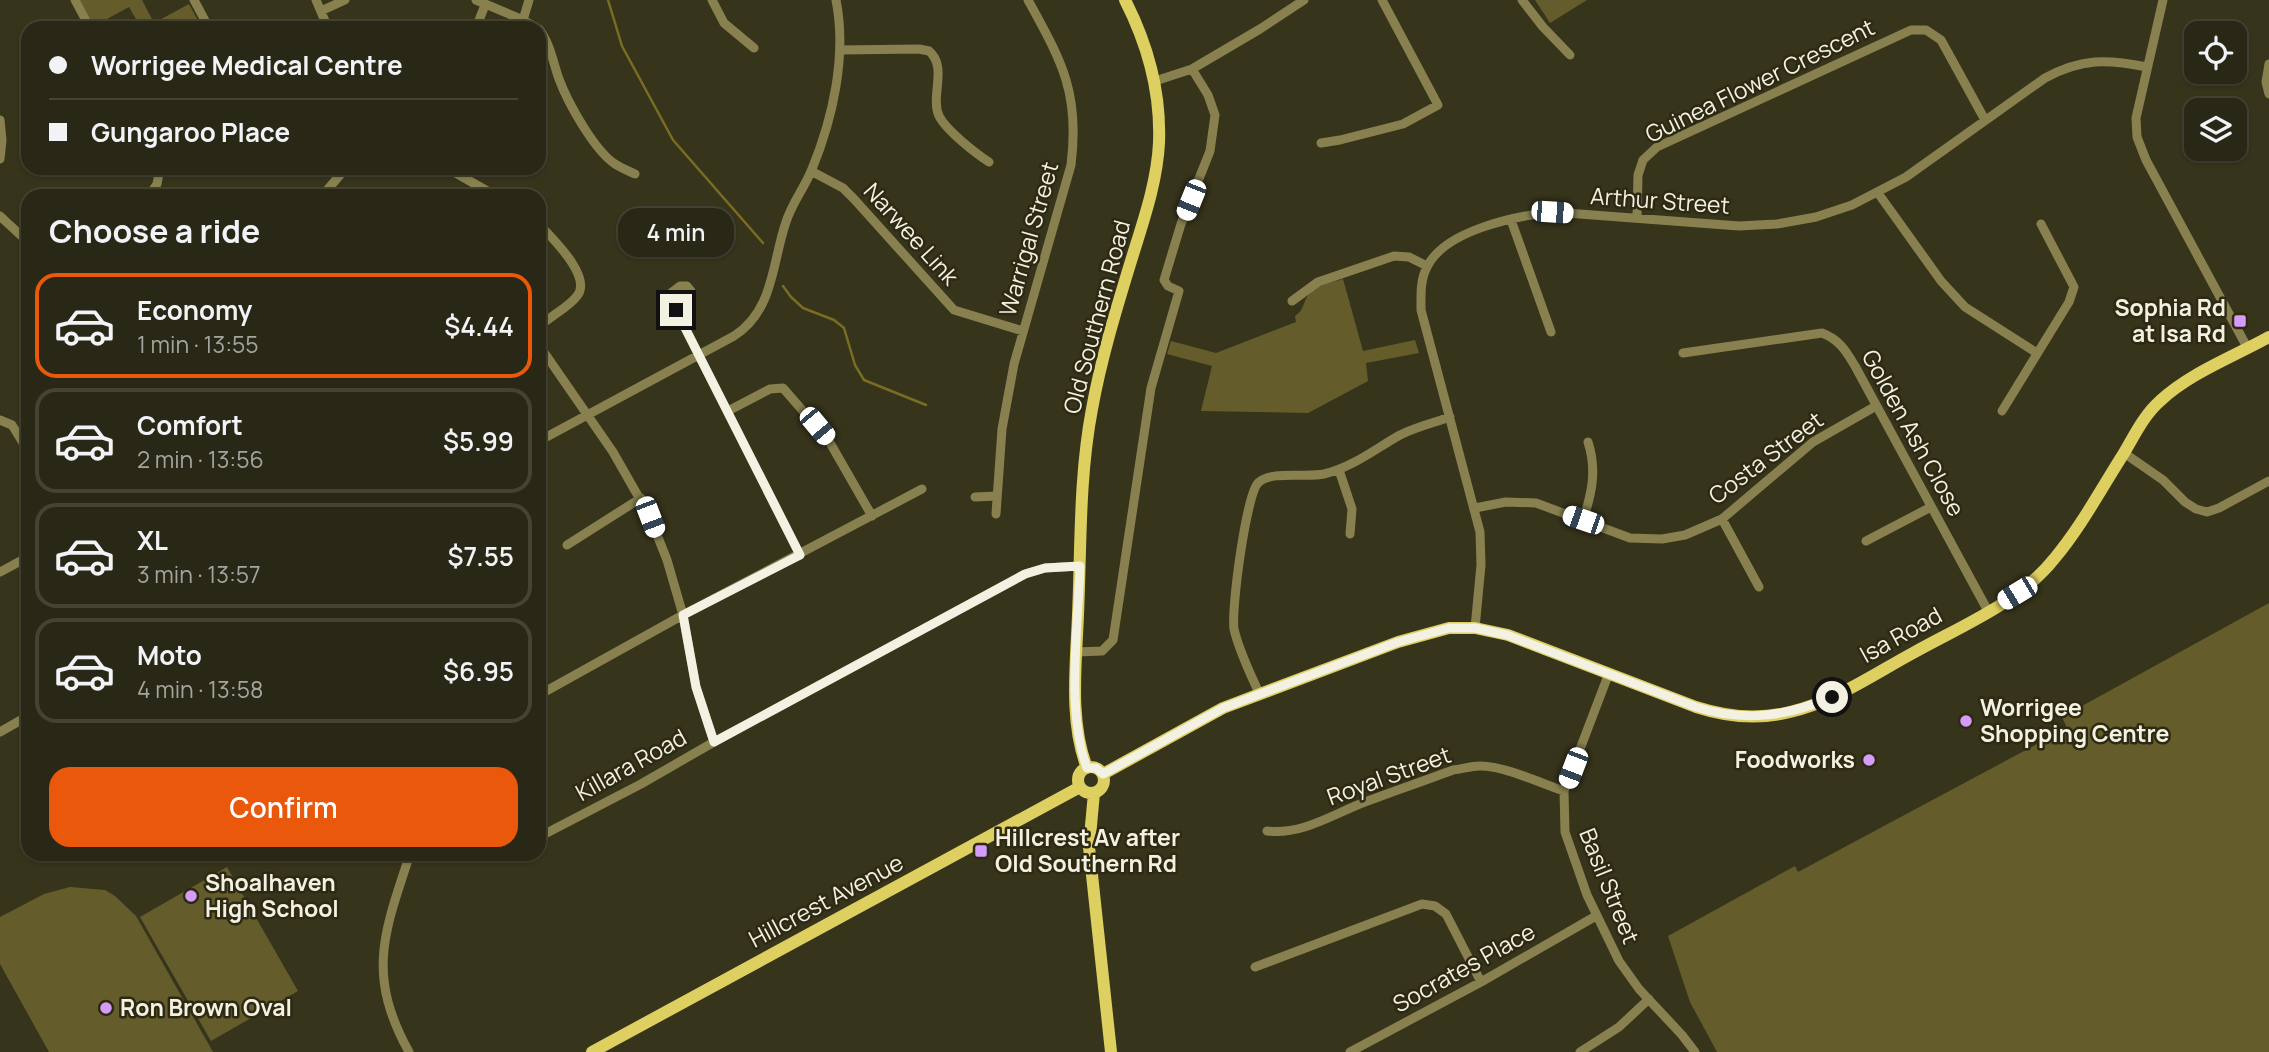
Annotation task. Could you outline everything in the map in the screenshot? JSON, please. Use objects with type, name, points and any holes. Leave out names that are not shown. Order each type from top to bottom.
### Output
[{"type":"main road","name":"Old Southern Road","points":[[1087,768],[1079,738],[1076,652],[1084,468],[1103,358],[1147,211],[1159,134],[1155,81],[1141,34],[1125,0]]},
{"type":"main road","name":"Isa Road","points":[[1103,774],[1200,720],[1259,693],[1433,631],[1475,628],[1507,635],[1712,712],[1740,717],[1775,715],[1809,707],[1832,697],[1987,611],[2028,585],[2052,562],[2074,533],[2151,410],[2189,380],[2269,337]]},
{"type":"main road","points":[[1087,768],[1096,768],[1103,774],[1103,786],[1094,793],[1086,792],[1080,787],[1079,776],[1087,768]]},
{"type":"main road","name":"Hillcrest Avenue","points":[[592,1052],[1080,787]]},
{"type":"main road","points":[[1094,793],[1089,847],[1110,1051]]},
{"type":"street","points":[[75,0],[86,21]]},
{"type":"street","points":[[194,0],[205,21]]},
{"type":"street","points":[[316,0],[325,21]]},
{"type":"street","points":[[321,11],[345,0]]},
{"type":"street","points":[[476,0],[523,20],[530,0]]},
{"type":"street","points":[[712,0],[724,23],[754,48]]},
{"type":"street","points":[[546,437],[734,336],[753,321],[771,282],[790,211],[811,171],[831,114],[840,50],[836,0]]},
{"type":"street","name":"Warrigal Street","points":[[996,514],[1002,429],[1023,331],[1071,166],[1075,136],[1072,98],[1064,69],[1028,0]]},
{"type":"street","points":[[1155,81],[1192,69],[1261,29],[1304,0]]},
{"type":"street","points":[[1321,143],[1340,141],[1403,124],[1438,105],[1382,0]]},
{"type":"street","points":[[1522,0],[1570,55]]},
{"type":"street","points":[[2163,0],[2136,118],[2141,150],[2248,349]]},
{"type":"street","points":[[479,21],[485,5]]},
{"type":"street","name":"Guinea Flower Crescent","points":[[1637,218],[1638,175],[1643,160],[1657,147],[1911,30],[1926,30],[1941,40],[1985,120]]},
{"type":"street","points":[[546,40],[560,81],[593,140],[614,163],[635,174]]},
{"type":"street","points":[[840,50],[919,49],[933,54],[937,64],[939,115],[971,150],[989,162]]},
{"type":"street","name":"Arthur Street","points":[[1427,266],[1451,241],[1522,216],[1552,212],[1727,226],[1777,224],[1816,217],[1878,193],[1924,165],[2045,78],[2078,63],[2116,61],[2147,67]]},
{"type":"street","points":[[2269,64],[2266,82],[2269,94]]},
{"type":"street","points":[[1076,652],[1102,651],[1113,640],[1150,388],[1179,291],[1168,286],[1164,280],[1181,224],[1210,151],[1215,115],[1208,94],[1192,69]]},
{"type":"street","points":[[0,120],[0,159]]},
{"type":"street","name":"Narwee Link","points":[[811,171],[836,184],[854,199],[954,310],[1023,331]]},
{"type":"street","points":[[328,189],[340,175]]},
{"type":"street","points":[[459,175],[484,189]]},
{"type":"street","points":[[1878,193],[1941,281],[1965,307],[2037,353]]},
{"type":"street","points":[[0,216],[21,236]]},
{"type":"street","points":[[1511,220],[1550,332]]},
{"type":"street","points":[[2002,411],[2069,302],[2074,287],[2041,224]]},
{"type":"street","points":[[546,232],[567,256],[581,281],[575,299],[546,322]]},
{"type":"street","points":[[1292,301],[1318,282],[1394,256],[1409,257],[1427,266],[1422,282],[1421,310],[1475,508],[1481,548],[1475,628]]},
{"type":"street","points":[[676,310],[800,555]]},
{"type":"street","name":"Golden Ash Close","points":[[1683,353],[1822,333],[1835,338],[1845,348],[1987,611]]},
{"type":"street","points":[[546,353],[640,499],[667,560],[683,615],[696,687],[714,742]]},
{"type":"street","points":[[728,411],[770,388],[783,388],[830,441],[872,516]]},
{"type":"street","name":"Costa Street","points":[[1475,508],[1524,501],[1620,535],[1651,540],[1685,535],[1722,519],[1813,442],[1876,406]]},
{"type":"street","points":[[1259,693],[1239,647],[1233,617],[1252,491],[1256,485],[1266,478],[1316,475],[1339,470],[1402,435],[1450,417]]},
{"type":"street","points":[[0,420],[12,425],[21,440]]},
{"type":"street","points":[[1583,520],[1594,483],[1593,457],[1588,442]]},
{"type":"street","points":[[2124,453],[2163,481],[2185,502],[2207,512],[2269,481]]},
{"type":"street","points":[[1339,470],[1352,509],[1350,534]]},
{"type":"street","points":[[546,691],[683,615],[922,489]]},
{"type":"street","points":[[975,497],[997,496]]},
{"type":"street","points":[[567,545],[640,499]]},
{"type":"street","points":[[1867,541],[1931,507]]},
{"type":"street","points":[[1722,519],[1759,587]]},
{"type":"street","points":[[0,572],[21,561]]},
{"type":"street","name":"Killara Road","points":[[546,833],[1025,574],[1045,568],[1080,566]]},
{"type":"street","name":"Basil Street","points":[[1609,673],[1564,791],[1563,816],[1567,842],[1596,916],[1619,961],[1695,1052]]},
{"type":"street","points":[[0,732],[21,720]]},
{"type":"street","name":"Royal Street","points":[[1267,831],[1294,830],[1453,770],[1481,766],[1495,768],[1564,791]]},
{"type":"street","points":[[408,861],[390,915],[382,961],[390,1013],[410,1052]]},
{"type":"street","points":[[1255,967],[1422,904],[1435,906],[1446,914],[1481,982]]},
{"type":"street","name":"Socrates Place","points":[[1350,1052],[1481,982],[1596,916]]},
{"type":"street","points":[[1580,1052],[1619,1027],[1649,999]]},
{"type":"shaded area","points":[[80,0],[142,0],[153,21],[137,21],[129,7],[103,21],[91,21]]},
{"type":"shaded area","points":[[1535,0],[1587,0],[1550,23]]},
{"type":"shaded area","points":[[189,4],[198,21],[158,21]]},
{"type":"shaded area","points":[[1343,279],[1363,351],[1415,340],[1419,353],[1366,363],[1368,381],[1308,413],[1201,411],[1212,366],[1167,354],[1171,341],[1216,353],[1296,322],[1295,316],[1310,293],[1323,285]]},
{"type":"shaded area","points":[[2269,603],[2269,1052],[1717,1052],[1690,1002],[1668,936],[1795,866],[1798,872],[2067,728],[2062,717]]},
{"type":"shaded area","points":[[227,867],[298,991],[211,1041],[140,917]]},
{"type":"shaded area","name":"Ron Brown Oval","points":[[70,887],[105,890],[136,916],[213,1052],[49,1052],[0,964],[0,917],[44,894]]},
{"type":"waterway","points":[[608,0],[622,46],[673,140],[763,243]]},
{"type":"waterway","points":[[783,286],[803,308],[834,320],[844,328],[855,365],[864,380],[926,405]]},
{"type":"place","name":"Sophia Rd at Isa Rd","points":[[2240,321]]},
{"type":"place","name":"Worrigee Shopping Centre","points":[[1966,721]]},
{"type":"place","name":"Foodworks","points":[[1869,760]]},
{"type":"place","name":"Hillcrest Av after Old Southern Rd","points":[[981,851]]},
{"type":"place","name":"Shoalhaven High School","points":[[191,896]]},
{"type":"place","name":"Ron Brown Oval","points":[[106,1008]]},
{"type":"route","points":[[676,310],[800,555],[683,615],[696,687],[714,742],[1025,574],[1045,568],[1080,566],[1076,652],[1079,738],[1087,768],[1096,768],[1103,774],[1223,708],[1398,642],[1449,628],[1475,628],[1507,635],[1696,707],[1724,715],[1755,717],[1787,713],[1832,697]]}]
